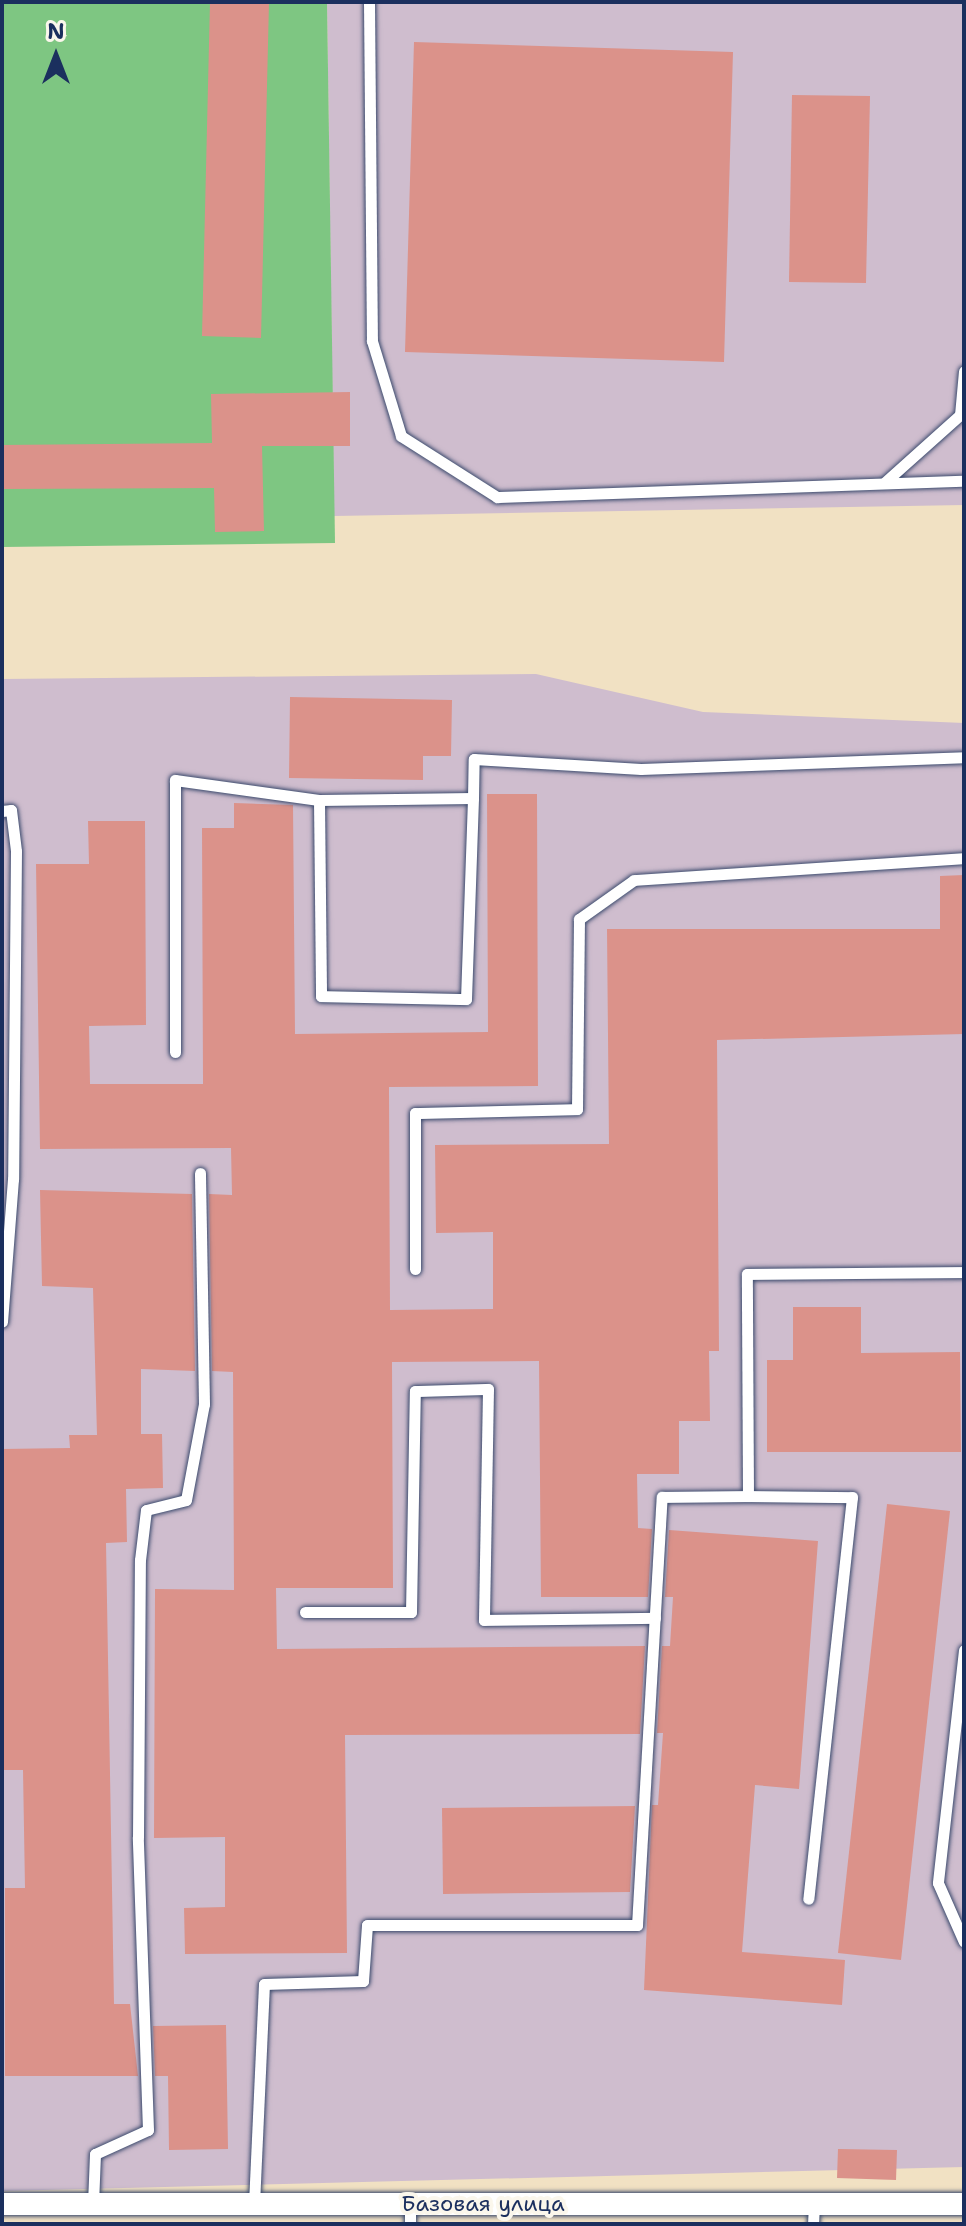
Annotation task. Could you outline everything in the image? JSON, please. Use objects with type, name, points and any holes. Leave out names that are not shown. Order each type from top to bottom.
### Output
[{"type":"street","name":"Базовая улица","points":[[2,2204],[254,2204],[410,2214],[814,2214],[964,2204]]},
{"type":"lane","points":[[369,2],[372,341],[401,436],[497,497],[964,481]]},
{"type":"lane","points":[[885,482],[960,415],[964,371]]},
{"type":"lane","points":[[319,800],[321,996],[466,999],[474,759],[641,769],[964,757]]},
{"type":"lane","points":[[175,1052],[175,780],[319,800],[473,798]]},
{"type":"lane","points":[[2,811],[11,810],[16,867],[13,1179],[2,1322]]},
{"type":"lane","points":[[415,1269],[415,1113],[577,1109],[579,919],[634,880],[964,858]]},
{"type":"lane","points":[[93,2204],[95,2154],[148,2130],[138,1837],[140,1560],[146,1510],[186,1500],[204,1404],[200,1173]]},
{"type":"lane","points":[[748,1496],[747,1274],[964,1272]]},
{"type":"lane","points":[[305,1612],[411,1612],[415,1391],[488,1389],[484,1620],[655,1618]]},
{"type":"lane","points":[[254,2204],[264,1984],[363,1981],[367,1925],[637,1925],[662,1497],[852,1497],[808,1899]]},
{"type":"lane","points":[[964,1650],[938,1883],[964,1942]]},
{"type":"shaded area","points":[[327,2],[964,2],[964,505],[334,516]]},
{"type":"shaded area","points":[[536,674],[703,712],[964,723],[964,2167],[2,2191],[2,679]]},
{"type":"green space","points":[[2,2],[327,2],[335,543],[2,547]]},
{"type":"building","points":[[210,2],[269,2],[261,338],[202,336]]},
{"type":"building","points":[[414,42],[733,52],[724,362],[405,352]]},
{"type":"building","points":[[792,95],[870,96],[866,283],[789,282]]},
{"type":"building","points":[[350,392],[350,446],[262,446],[264,531],[215,532],[214,488],[2,489],[2,445],[212,443],[211,394]]},
{"type":"building","points":[[290,697],[452,700],[451,756],[423,756],[423,780],[289,778]]},
{"type":"building","points":[[487,794],[537,794],[538,1086],[389,1087],[390,1310],[493,1309],[493,1232],[436,1233],[435,1145],[609,1144],[607,929],[940,929],[940,876],[964,875],[964,1034],[717,1040],[719,1351],[709,1351],[710,1421],[679,1421],[679,1474],[637,1474],[638,1528],[652,1529],[648,1597],[541,1597],[539,1361],[392,1362],[393,1588],[276,1588],[277,1649],[645,1646],[640,1734],[345,1735],[347,1953],[185,1954],[184,1908],[225,1907],[225,1837],[154,1838],[155,1589],[234,1590],[233,1372],[212,1371],[209,1194],[232,1195],[231,1148],[40,1149],[36,864],[89,864],[88,821],[145,821],[146,1025],[89,1026],[90,1084],[203,1084],[202,828],[234,828],[234,803],[293,805],[295,1034],[488,1032]]},
{"type":"building","points":[[40,1190],[192,1194],[195,1371],[141,1369],[141,1434],[162,1434],[163,1488],[126,1489],[127,1542],[106,1543],[114,2004],[130,2004],[138,2076],[5,2076],[5,1888],[25,1888],[23,1770],[2,1770],[2,1449],[70,1448],[69,1435],[97,1435],[93,1288],[42,1286]]},
{"type":"building","points":[[793,1307],[861,1307],[861,1353],[960,1352],[961,1452],[767,1452],[767,1360],[793,1360]]},
{"type":"building","points":[[887,1504],[950,1511],[901,1960],[838,1953]]},
{"type":"building","points":[[669,1530],[818,1541],[799,1789],[755,1785],[742,1952],[845,1960],[842,2005],[644,1990],[652,1805],[658,1805],[663,1733],[657,1733],[662,1646],[670,1646],[673,1597],[665,1597]]},
{"type":"building","points":[[635,1806],[630,1892],[443,1894],[442,1808]]},
{"type":"building","points":[[226,2025],[228,2149],[169,2150],[168,2076],[155,2076],[153,2026]]},
{"type":"building","points":[[838,2149],[897,2150],[896,2180],[837,2178]]}]
